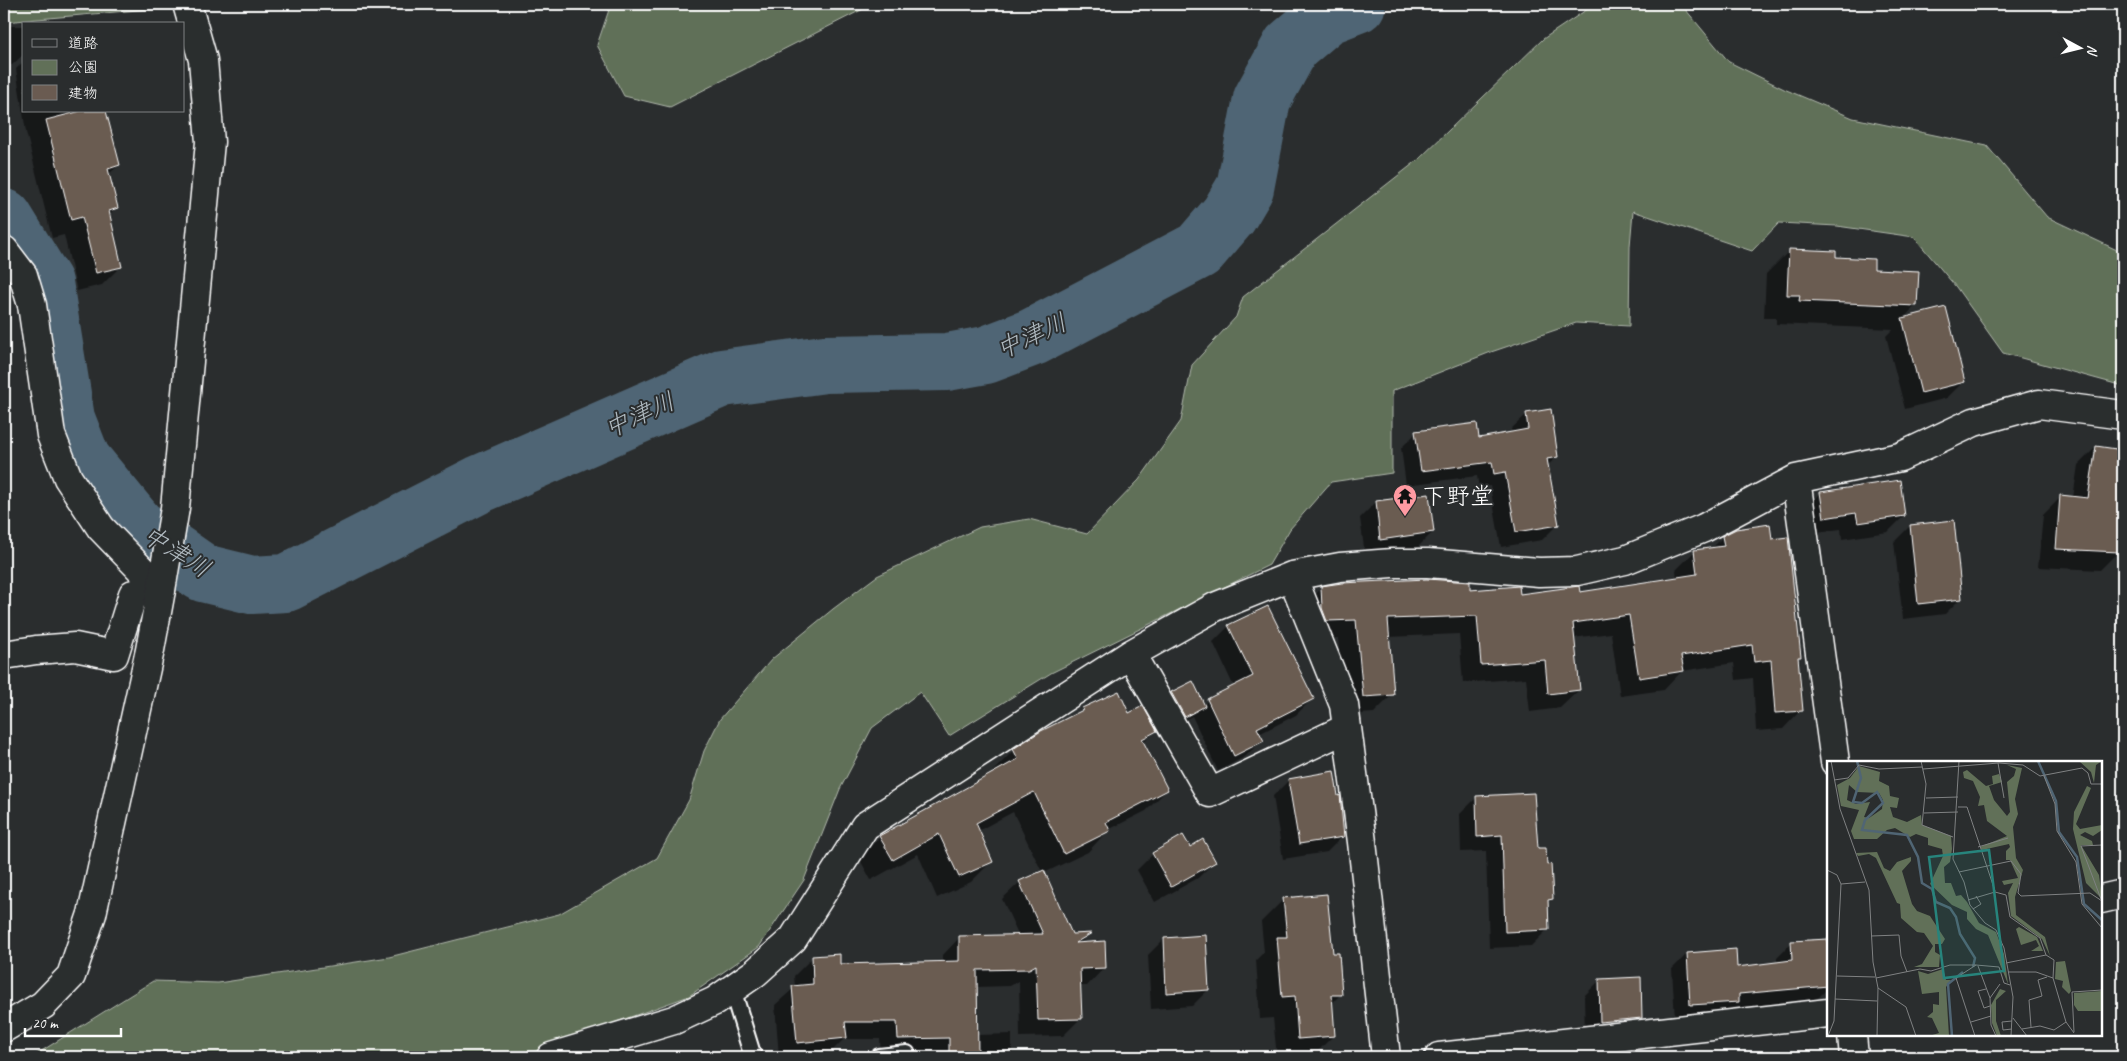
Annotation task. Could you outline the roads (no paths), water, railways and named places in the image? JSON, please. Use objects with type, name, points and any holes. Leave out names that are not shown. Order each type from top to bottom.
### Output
[{"type":"street","points":[[4,1028],[43,1005],[71,976],[92,914],[150,650],[163,581],[175,508],[210,142],[202,60],[188,4]]},
{"type":"street","points":[[4,250],[23,275],[32,305],[51,435],[68,478],[101,528],[163,581]]},
{"type":"street","points":[[552,1057],[674,1020],[715,1001],[755,973],[793,939],[865,826],[1132,654],[1215,607],[1292,576],[1340,567],[1392,563],[1428,563],[1538,572],[1577,571],[1625,560],[1704,528],[1796,479],[1900,456],[1974,422],[2040,404],[2123,415]]},
{"type":"street","points":[[1796,479],[1835,761]]},
{"type":"street","points":[[1292,576],[1344,705],[1362,842],[1386,1057]]},
{"type":"street","points":[[4,655],[36,650],[75,648],[114,655],[133,594],[163,581]]},
{"type":"street","points":[[1132,654],[1210,793],[1346,728]]},
{"type":"street","points":[[2102,898],[2123,894]]},
{"type":"street","points":[[1439,1057],[1827,1013]]},
{"type":"street","points":[[1852,1036],[1854,1057]]},
{"type":"lane","points":[[732,989],[753,1057]]},
{"type":"lane","points":[[879,1057],[907,1054]]},
{"type":"waterway","name":"中津川","points":[[4,218],[44,283],[66,419],[82,460],[137,527],[203,573],[252,585],[286,583],[480,484],[722,378],[825,364],[947,362],[986,355],[1033,337],[1199,250],[1229,215],[1245,188],[1262,99],[1291,46],[1326,16],[1357,4]]},
{"type":"place","name":"下野堂","points":[[1405,517]]}]
